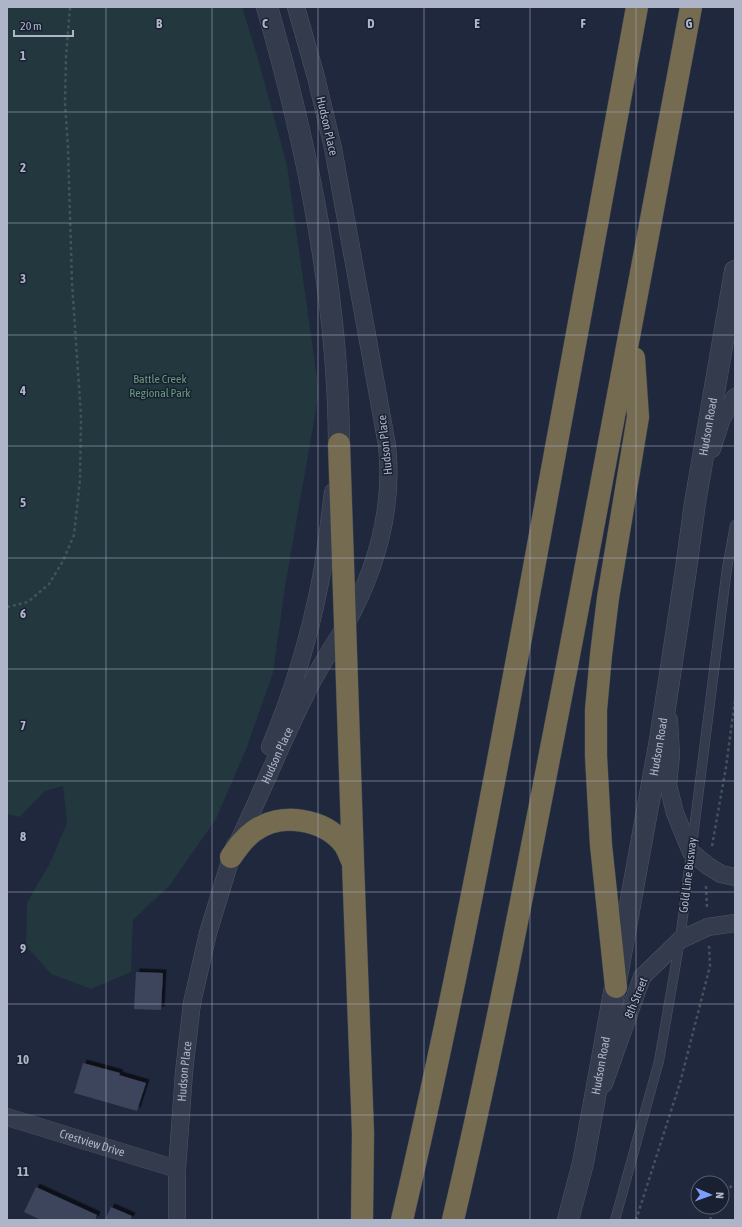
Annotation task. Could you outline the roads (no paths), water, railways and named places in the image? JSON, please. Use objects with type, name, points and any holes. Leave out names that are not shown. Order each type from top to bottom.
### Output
[{"type":"highway","points":[[402,1220],[429,1106],[511,693],[637,7]]},
{"type":"highway","points":[[454,1215],[506,977],[632,327],[691,7]]},
{"type":"highway","points":[[616,986],[600,838],[596,756],[596,710],[608,598],[638,417],[632,327]]},
{"type":"highway","points":[[339,444],[363,1119],[364,1168],[362,1220]]},
{"type":"highway","points":[[231,857],[244,840],[255,830],[271,823],[288,820],[306,821],[323,827],[344,844],[353,863]]},
{"type":"street","name":"Hudson Place","points":[[177,1220],[177,1169],[184,1072],[192,1003],[208,934],[247,804],[276,732],[308,632],[320,583],[326,550],[339,444],[336,362],[320,239],[296,114],[267,7]]},
{"type":"street","name":"Hudson Place","points":[[231,857],[305,695],[345,626],[359,598],[372,565],[382,531],[388,500],[388,459],[360,293],[333,148],[316,77],[296,7]]},
{"type":"street","name":"Hudson Road","points":[[568,1220],[583,1163],[591,1122],[660,740],[695,503],[735,271]]},
{"type":"street","points":[[695,503],[722,418],[735,397]]},
{"type":"street","points":[[668,685],[670,755],[668,785],[675,813],[691,852],[708,866],[721,874],[735,877]]},
{"type":"street","name":"8th Street","points":[[591,1122],[642,977],[680,940],[708,927],[735,923]]},
{"type":"street","name":"Crestview Drive","points":[[7,1117],[177,1169]]},
{"type":"lane","name":"Gold Line Busway","points":[[615,1220],[659,1061],[680,940],[727,568],[735,525]]},
{"type":"park label","name":"Battle Creek Regional Park","points":[[160,386]]}]
